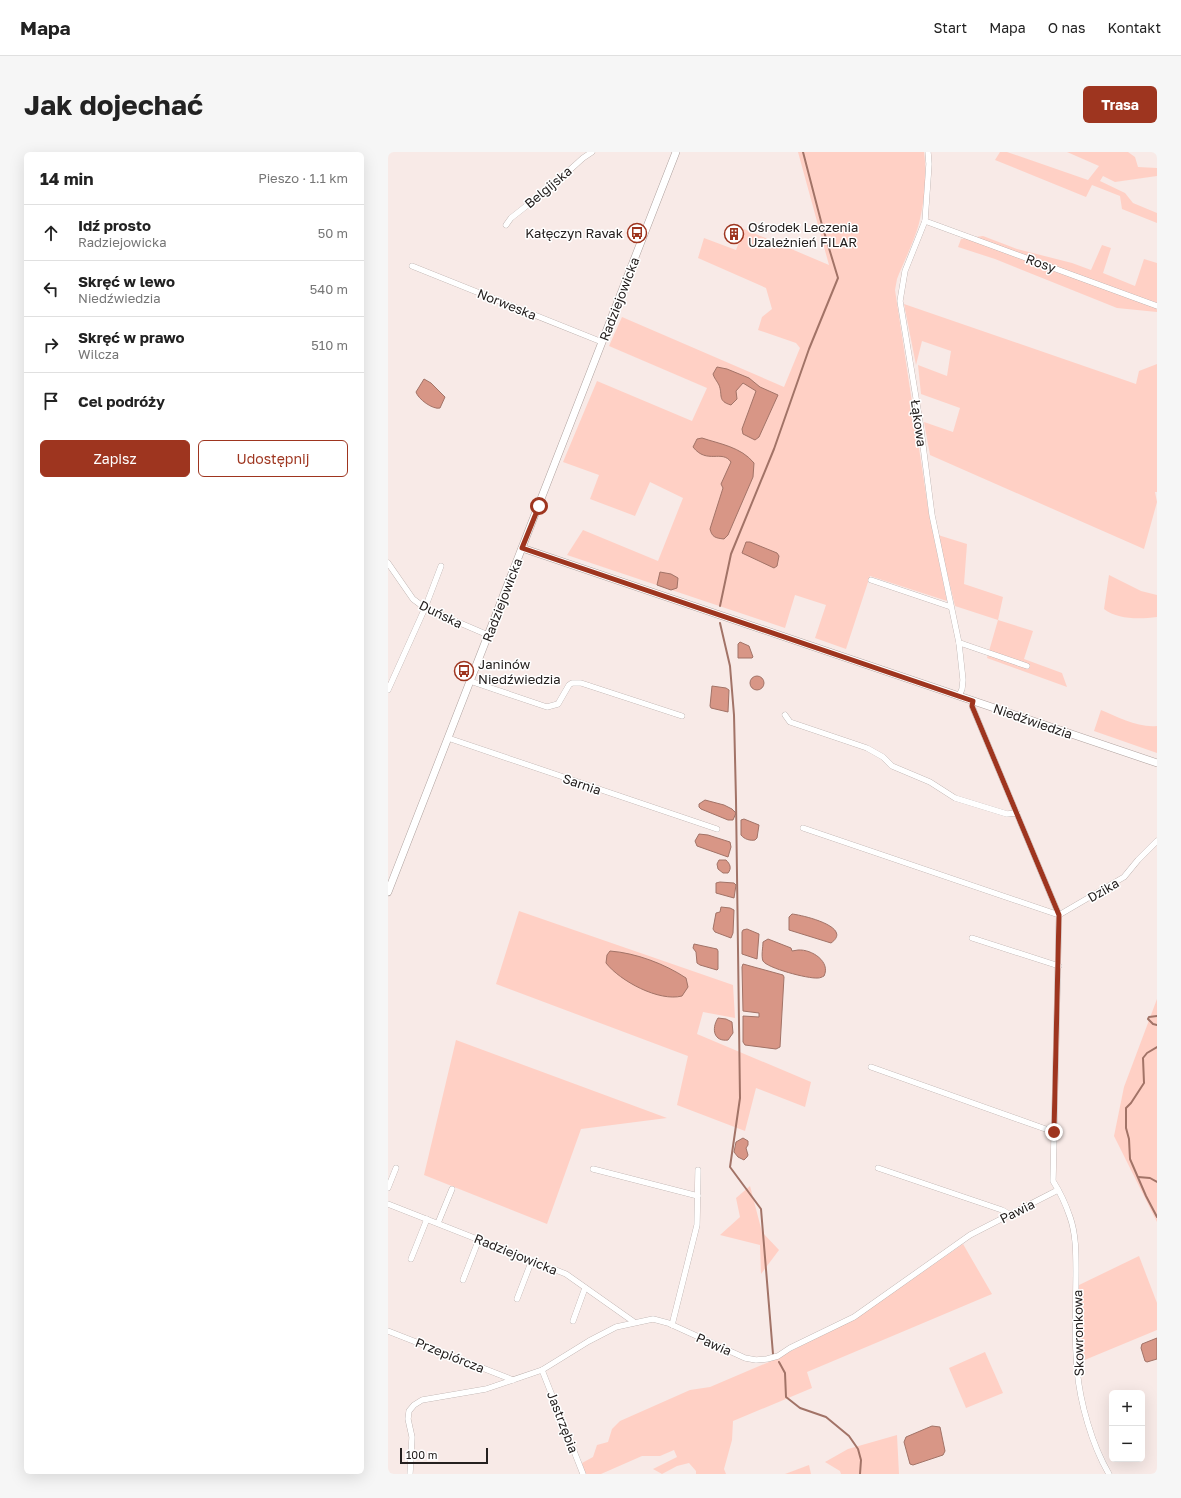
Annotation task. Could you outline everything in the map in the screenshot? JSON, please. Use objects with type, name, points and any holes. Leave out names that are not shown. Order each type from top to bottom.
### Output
[{"type":"main road","name":"Radziejowicka","points":[[388,892],[676,152]]},
{"type":"main road","name":"Niedźwiedzia","points":[[522,548],[1157,763]]},
{"type":"street","name":"Belgijska","points":[[506,225],[511,218],[592,152]]},
{"type":"street","name":"Łąkowa","points":[[928,152],[929,164],[926,221],[905,271],[900,301],[920,422],[932,516],[959,644],[963,680],[962,689],[959,696]]},
{"type":"street","name":"Rosy","points":[[926,221],[1157,306]]},
{"type":"street","name":"Norweska","points":[[412,266],[602,342]]},
{"type":"street","name":"Duńska","points":[[388,563],[413,599],[425,608],[488,635]]},
{"type":"street","points":[[388,690],[425,608],[441,566]]},
{"type":"street","points":[[871,580],[951,607]]},
{"type":"street","points":[[959,644],[963,644],[1027,666]]},
{"type":"street","points":[[470,681],[547,707],[558,704],[572,683],[581,683],[682,716]]},
{"type":"street","points":[[973,701],[972,706],[1059,915]]},
{"type":"street","points":[[785,715],[790,722],[867,748],[896,768],[930,782],[956,798],[1007,814],[1017,813]]},
{"type":"street","name":"Sarnia","points":[[448,738],[717,829]]},
{"type":"street","points":[[803,828],[1059,915]]},
{"type":"street","name":"Dzika","points":[[1059,915],[1124,877],[1157,841]]},
{"type":"street","name":"Skowronkowa","points":[[1059,915],[1053,1181],[1071,1217],[1076,1244],[1077,1369],[1081,1396],[1092,1434],[1103,1464],[1109,1474]]},
{"type":"street","points":[[972,938],[1059,966]]},
{"type":"street","points":[[871,1067],[1054,1132]]},
{"type":"street","points":[[388,1188],[396,1168]]},
{"type":"street","points":[[878,1168],[1002,1210],[1009,1214]]},
{"type":"street","points":[[593,1169],[698,1196]]},
{"type":"street","points":[[672,1325],[697,1225],[698,1170]]},
{"type":"street","points":[[438,1223],[452,1189]]},
{"type":"street","name":"Pawia","points":[[410,1474],[412,1437],[408,1419],[409,1411],[414,1405],[422,1400],[486,1389],[542,1370],[592,1339],[616,1327],[653,1319],[672,1325],[745,1358],[756,1360],[778,1356],[790,1348],[854,1316],[970,1235],[1058,1190]]},
{"type":"street","name":"Radziejowicka","points":[[388,1204],[566,1274],[634,1322]]},
{"type":"street","points":[[411,1259],[427,1219]]},
{"type":"street","points":[[463,1280],[479,1239]]},
{"type":"street","points":[[517,1298],[532,1260]]},
{"type":"street","points":[[573,1321],[585,1288]]},
{"type":"street","name":"Przepiórcza","points":[[388,1331],[512,1380]]},
{"type":"street","name":"Jastrzębia","points":[[542,1370],[583,1474]]},
{"type":"shaded area","points":[[798,152],[924,152],[925,160],[925,186],[920,219],[913,242],[897,279],[895,290],[929,514],[947,601],[870,576],[846,649],[815,638],[826,605],[795,595],[785,628],[567,555],[583,530],[658,561],[683,498],[650,482],[635,516],[590,499],[599,475],[563,462],[597,381],[692,421],[707,388],[609,346],[622,317],[784,387],[800,348],[796,343],[758,330],[762,317],[772,309],[766,288],[698,258],[704,238],[736,250],[744,229],[829,265]]},
{"type":"shaded area","points":[[1000,152],[1007,152],[1088,180],[1099,166],[1067,152],[1128,152],[1135,157],[1138,167],[1157,168],[1157,176],[1115,182],[1103,176],[1100,181],[1125,193],[1133,203],[1157,213],[1157,223],[1122,209],[1120,196],[1092,185],[1086,197],[995,160]]},
{"type":"shaded area","points":[[983,236],[1017,249],[1072,263],[1091,270],[1102,245],[1111,248],[1103,273],[1135,286],[1144,259],[1157,263],[1157,312],[1117,308],[995,259],[958,247],[961,239]]},
{"type":"shaded area","points":[[904,304],[1136,384],[1139,371],[1157,364],[1157,492],[1155,492],[1157,502],[1144,549],[930,455],[924,422],[953,432],[960,408],[921,394],[918,365],[947,376],[951,351],[922,341],[916,365]]},
{"type":"shaded area","points":[[717,367],[727,369],[749,378],[760,387],[778,395],[759,437],[755,440],[743,434],[742,429],[756,391],[743,383],[736,391],[737,399],[731,405],[724,402],[721,397],[719,385],[713,374]]},
{"type":"shaded area","points":[[424,379],[431,383],[445,397],[440,408],[430,406],[417,395],[416,392]]},
{"type":"shaded area","points":[[702,438],[737,450],[743,453],[754,463],[753,477],[728,535],[724,539],[714,537],[710,529],[723,488],[721,484],[731,462],[727,458],[704,455],[698,452],[693,447],[697,439]]},
{"type":"shaded area","points":[[938,535],[967,544],[964,584],[1003,597],[998,620],[955,606]]},
{"type":"shaded area","points":[[746,542],[750,542],[777,553],[779,556],[777,566],[774,568],[742,553]]},
{"type":"shaded area","points":[[660,572],[671,574],[678,578],[677,588],[671,590],[657,585]]},
{"type":"shaded area","points":[[1109,575],[1141,591],[1157,595],[1157,617],[1122,617],[1110,613],[1104,609]]},
{"type":"shaded area","points":[[998,620],[1033,631],[1024,659],[1062,673],[1067,687],[987,658]]},
{"type":"shaded area","points":[[740,642],[749,646],[753,657],[752,658],[738,658],[738,644]]},
{"type":"shaded area","points":[[757,676],[762,678],[764,683],[762,688],[757,690],[752,688],[750,683],[752,678]]},
{"type":"shaded area","points":[[712,686],[726,688],[729,690],[728,712],[711,708]]},
{"type":"shaded area","points":[[1101,710],[1135,724],[1157,726],[1157,753],[1094,731]]},
{"type":"shaded area","points":[[705,800],[724,805],[732,809],[736,813],[733,820],[728,820],[701,809],[699,804]]},
{"type":"shaded area","points":[[744,819],[759,825],[757,838],[755,840],[744,838],[741,835],[741,820]]},
{"type":"shaded area","points":[[699,834],[708,835],[730,842],[731,847],[728,857],[697,846],[695,841]]},
{"type":"shaded area","points":[[719,860],[726,860],[729,863],[730,868],[728,873],[723,873],[718,869],[717,864]]},
{"type":"shaded area","points":[[716,883],[734,883],[736,885],[734,898],[716,893]]},
{"type":"shaded area","points":[[721,907],[734,910],[733,933],[731,938],[715,932],[713,929],[716,913],[720,912]]},
{"type":"shaded area","points":[[519,911],[733,985],[735,1018],[703,1012],[697,1034],[811,1082],[805,1107],[756,1088],[745,1131],[677,1105],[688,1056],[496,984]]},
{"type":"shaded area","points":[[792,914],[815,919],[824,923],[836,932],[836,937],[831,943],[789,930],[789,917]]},
{"type":"shaded area","points":[[747,929],[759,934],[757,959],[742,954],[742,932],[743,930]]},
{"type":"shaded area","points":[[768,939],[791,948],[792,951],[803,950],[819,957],[825,966],[824,976],[820,978],[806,977],[780,970],[766,964],[763,961],[762,952],[763,942]]},
{"type":"shaded area","points":[[694,944],[717,949],[717,970],[697,963],[696,952],[693,948]]},
{"type":"shaded area","points":[[610,951],[630,954],[669,968],[686,978],[688,987],[682,996],[673,997],[652,993],[630,983],[612,970],[606,963],[607,955]]},
{"type":"shaded area","points":[[743,964],[783,975],[784,977],[780,1047],[776,1049],[745,1045],[743,1042],[743,1016],[759,1017],[759,1013],[743,1011]]},
{"type":"shaded area","points":[[1157,999],[1157,1222],[1114,1136],[1124,1087]]},
{"type":"shaded area","points":[[718,1018],[726,1019],[732,1022],[733,1033],[728,1040],[720,1039],[715,1034],[714,1030]]},
{"type":"shaded area","points":[[456,1040],[667,1118],[581,1129],[547,1224],[424,1175]]},
{"type":"shaded area","points":[[743,1138],[748,1141],[746,1148],[748,1155],[744,1160],[738,1157],[734,1152],[736,1142]]},
{"type":"shaded area","points":[[750,1186],[762,1232],[779,1250],[761,1274],[760,1245],[720,1235],[740,1217],[736,1198]]},
{"type":"shaded area","points":[[963,1244],[992,1294],[807,1372],[812,1388],[733,1421],[732,1440],[724,1469],[726,1474],[696,1474],[696,1471],[689,1463],[677,1466],[662,1474],[653,1469],[677,1457],[674,1450],[660,1456],[642,1456],[601,1474],[585,1474],[582,1463],[593,1457],[597,1445],[608,1442],[612,1429],[620,1421],[690,1390],[710,1387],[769,1362],[855,1319]]},
{"type":"shaded area","points":[[1139,1256],[1157,1303],[1157,1330],[1075,1364],[1077,1286]]},
{"type":"shaded area","points":[[1157,1338],[1157,1359],[1147,1362],[1145,1361],[1141,1348],[1142,1344]]},
{"type":"shaded area","points":[[985,1352],[1003,1393],[966,1408],[949,1368]]},
{"type":"shaded area","points":[[932,1426],[940,1427],[945,1451],[943,1455],[913,1465],[910,1464],[904,1442],[906,1437]]},
{"type":"shaded area","points":[[897,1435],[899,1474],[841,1474],[840,1471],[825,1462],[848,1449]]},
{"type":"shaded area","points":[[809,1465],[811,1474],[785,1474]]},
{"type":"waterway","points":[[720,606],[731,554],[774,449],[809,349],[838,278],[822,225],[803,152]]},
{"type":"waterway","points":[[720,623],[730,666],[734,715],[736,800],[740,1098],[730,1167],[761,1209],[773,1354]]},
{"type":"waterway","points":[[1157,1016],[1149,1017],[1148,1019],[1153,1024],[1157,1025]]},
{"type":"waterway","points":[[1157,1047],[1147,1053],[1143,1058],[1144,1083],[1126,1108],[1126,1128],[1129,1139],[1130,1159],[1157,1217]]},
{"type":"waterway","points":[[1138,1177],[1150,1178],[1157,1182]]},
{"type":"waterway","points":[[779,1362],[785,1373],[786,1397],[800,1408],[826,1417],[849,1436],[858,1449],[861,1460],[860,1474]]},
{"type":"place","name":"Kałęczyn Ravak","points":[[637,233]]},
{"type":"place","name":"Ośrodek Leczenia Uzależnień FILAR","points":[[734,234]]},
{"type":"place","name":"Janinów Niedźwiedzia","points":[[464,671]]},
{"type":"route","points":[[539,506],[522,548],[973,701],[972,706],[1059,915],[1054,1132]]}]
